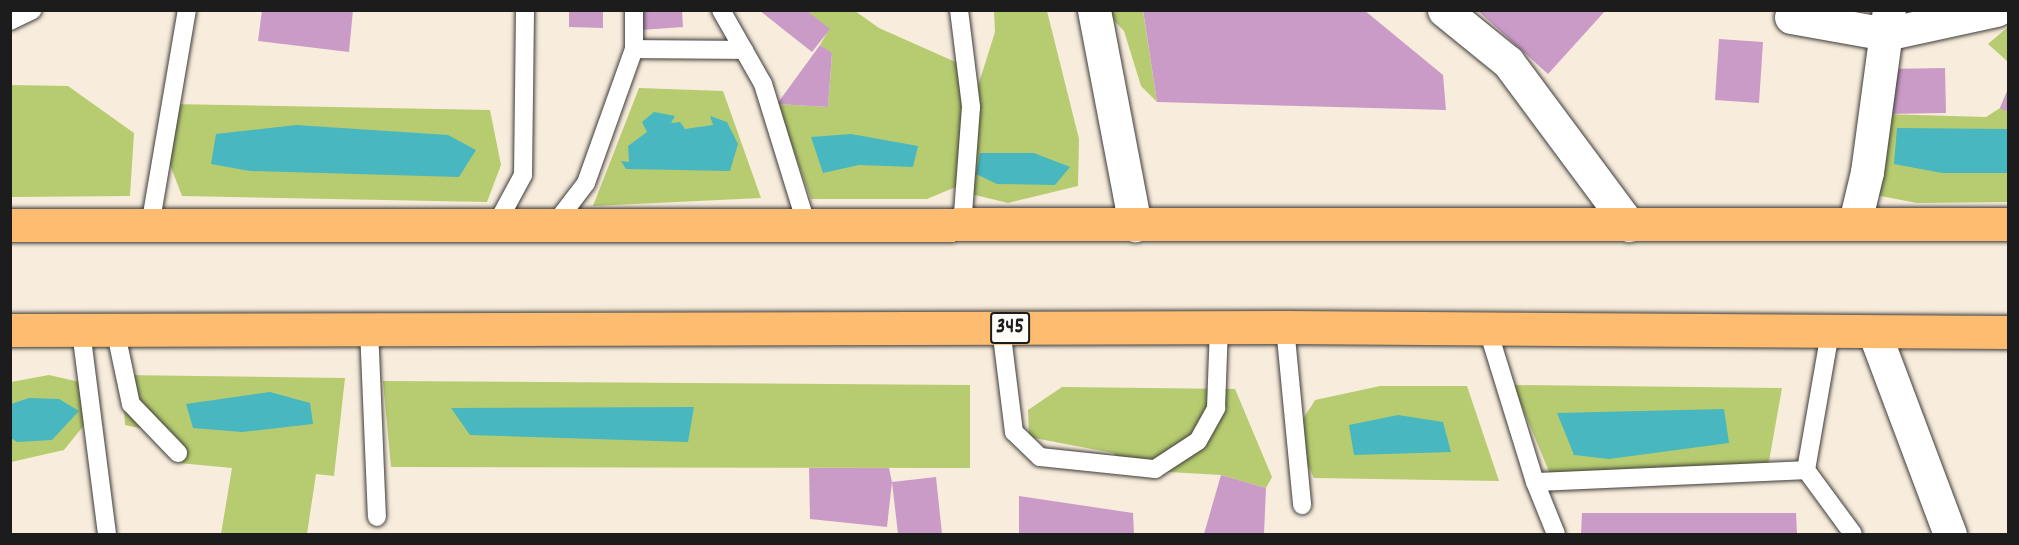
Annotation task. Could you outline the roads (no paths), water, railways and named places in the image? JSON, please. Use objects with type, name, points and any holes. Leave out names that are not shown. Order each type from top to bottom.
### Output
[{"type":"main road","points":[[10,225],[1629,225],[1855,222],[2008,224]]},
{"type":"main road","name":"345","points":[[10,330],[1487,327],[1830,333],[2008,332]]},
{"type":"street","points":[[1094,10],[1135,225]]},
{"type":"street","points":[[1444,10],[1508,62],[1629,225]]},
{"type":"street","points":[[1791,17],[1887,22],[1996,10]]},
{"type":"street","points":[[1855,222],[1867,172],[1887,22]]},
{"type":"street","points":[[1874,332],[1950,534]]},
{"type":"lane","points":[[10,21],[33,10]]},
{"type":"lane","points":[[150,226],[187,10]]},
{"type":"lane","points":[[496,225],[523,175],[525,10]]},
{"type":"lane","points":[[554,225],[586,183],[634,49],[634,10]]},
{"type":"lane","points":[[721,10],[763,84],[807,226]]},
{"type":"lane","points":[[959,10],[971,107],[962,226]]},
{"type":"lane","points":[[634,49],[744,50]]},
{"type":"lane","points":[[1002,328],[1014,432],[1040,457],[1155,469],[1198,441],[1216,408],[1219,327]]},
{"type":"lane","points":[[1285,327],[1302,505]]},
{"type":"lane","points":[[1487,327],[1500,362],[1535,482],[1556,534]]},
{"type":"lane","points":[[369,328],[377,517]]},
{"type":"lane","points":[[115,329],[131,404],[178,453]]},
{"type":"lane","points":[[81,330],[107,534]]},
{"type":"lane","points":[[1830,333],[1806,470],[1853,534]]},
{"type":"lane","points":[[1535,482],[1806,470]]},
{"type":"water","points":[[654,112],[675,116],[671,123],[680,122],[685,129],[713,125],[710,116],[727,122],[738,144],[730,171],[626,169],[621,161],[629,162],[628,146],[647,132],[642,122]]},
{"type":"water","points":[[296,125],[448,135],[476,150],[459,177],[250,171],[211,164],[216,134]]},
{"type":"water","points":[[1897,128],[2008,129],[2008,173],[1942,173],[1894,164]]},
{"type":"water","points":[[851,134],[918,146],[913,167],[859,165],[823,173],[811,137]]},
{"type":"water","points":[[980,153],[1034,153],[1070,167],[1055,185],[997,184],[976,174]]},
{"type":"water","points":[[270,392],[310,403],[313,424],[242,432],[193,428],[186,404]]},
{"type":"water","points":[[29,398],[59,399],[79,411],[52,440],[17,442],[11,438],[11,404]]},
{"type":"water","points":[[694,407],[688,442],[470,435],[451,408]]},
{"type":"water","points":[[1724,409],[1729,443],[1609,459],[1574,455],[1557,413]]},
{"type":"water","points":[[1398,415],[1443,422],[1451,452],[1354,455],[1349,425]]}]
